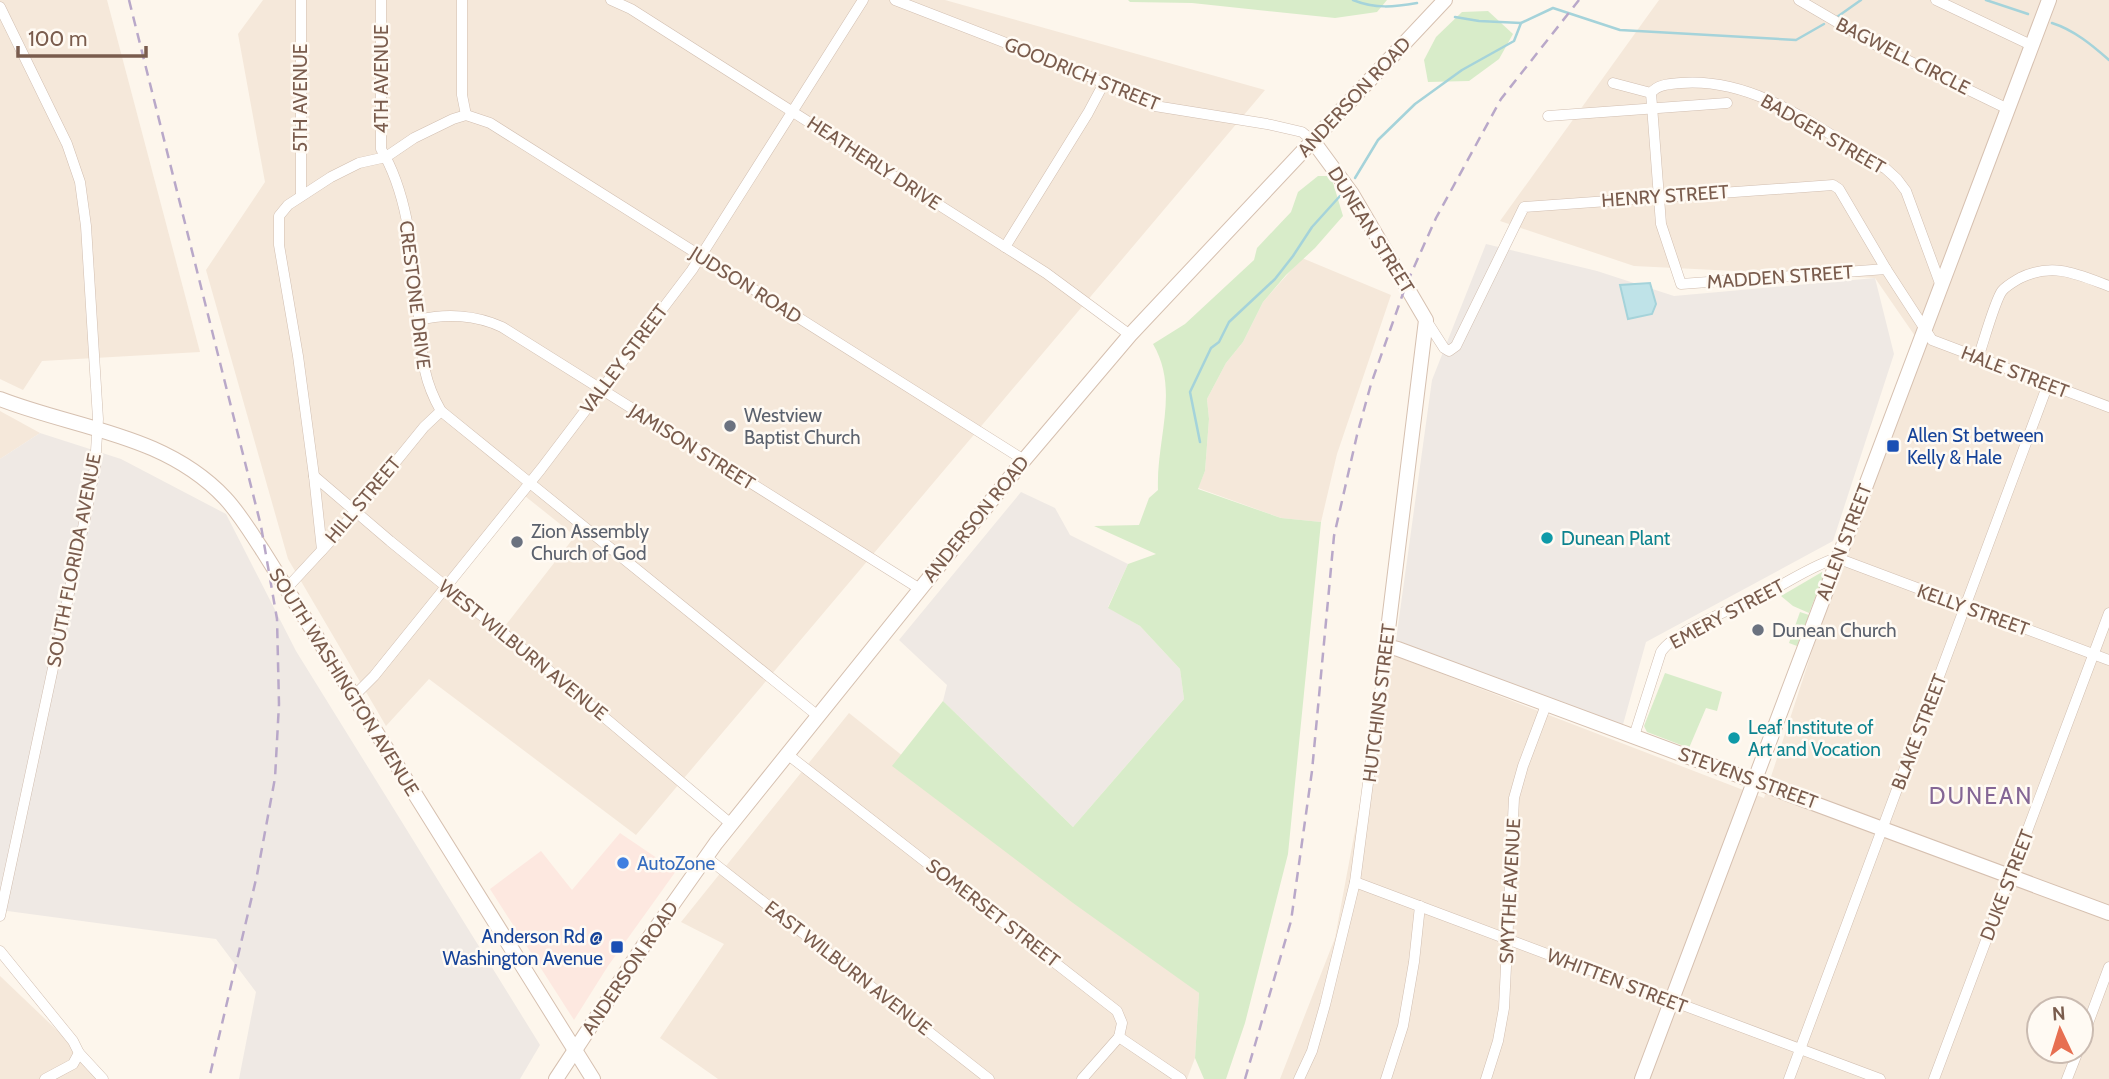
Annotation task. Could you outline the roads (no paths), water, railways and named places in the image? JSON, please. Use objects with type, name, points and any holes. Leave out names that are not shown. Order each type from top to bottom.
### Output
[{"type":"street","name":"5TH AVENUE","points":[[300,0],[301,196]]},
{"type":"street","name":"4TH AVENUE","points":[[381,0],[380,135],[381,149],[386,157]]},
{"type":"street","points":[[322,550],[298,356],[278,233],[281,212],[301,196],[359,163],[386,157],[414,138],[466,115],[462,95],[462,0]]},
{"type":"street","name":"HEATHERLY DRIVE","points":[[611,0],[631,9],[1046,273],[1130,335]]},
{"type":"street","name":"VALLEY STREET","points":[[354,696],[374,676],[531,482],[701,257],[863,0]]},
{"type":"street","name":"GOODRICH STREET","points":[[895,0],[1155,106],[1266,124],[1302,132],[1313,141]]},
{"type":"street","name":"ANDERSON ROAD","points":[[556,1079],[644,945],[706,857],[1024,460],[1130,335],[1445,0]]},
{"type":"street","name":"BAGWELL CIRCLE","points":[[1799,0],[1876,45],[2008,109]]},
{"type":"street","points":[[1936,0],[2031,45]]},
{"type":"street","name":"ALLEN STREET","points":[[1642,1079],[2049,0]]},
{"type":"street","name":"SOUTH FLORIDA AVENUE","points":[[0,7],[4,27],[67,144],[80,182],[97,378],[95,467],[0,916]]},
{"type":"street","points":[[1005,247],[1104,83]]},
{"type":"street","points":[[1613,83],[1651,93],[1659,197]]},
{"type":"street","name":"BADGER STREET","points":[[1651,93],[1659,86],[1689,83],[1719,85],[1745,91],[1796,114],[1886,169],[1906,191],[1941,287]]},
{"type":"street","points":[[1548,116],[1727,103]]},
{"type":"street","name":"JUDSON ROAD","points":[[466,115],[489,123],[1024,460]]},
{"type":"street","name":"DUNEAN STREET","points":[[1313,141],[1352,194],[1426,320]]},
{"type":"street","name":"CRESTONE DRIVE","points":[[386,157],[393,170],[407,225],[425,378],[441,411],[818,716]]},
{"type":"street","name":"HENRY STREET","points":[[1426,320],[1444,348],[1449,351],[1456,346],[1524,207],[1819,185],[1837,186],[1924,332]]},
{"type":"street","name":"MADDEN STREET","points":[[1659,197],[1661,224],[1681,284],[1886,269]]},
{"type":"street","points":[[1978,358],[2002,291],[2017,280],[2037,270],[2054,270],[2109,286]]},
{"type":"street","name":"JAMISON STREET","points":[[419,320],[465,316],[490,321],[920,589]]},
{"type":"street","name":"HUTCHINS STREET","points":[[1299,1079],[1312,1051],[1355,883],[1426,320]]},
{"type":"street","name":"HALE STREET","points":[[1924,332],[1931,340],[2109,407]]},
{"type":"street","name":"BLAKE STREET","points":[[1789,1079],[2048,384]]},
{"type":"street","name":"SOUTH WASHINGTON AVENUE","points":[[0,399],[157,449],[184,464],[207,482],[241,518],[593,1079]]},
{"type":"street","name":"HILL STREET","points":[[286,589],[322,550],[424,427],[441,411]]},
{"type":"street","name":"WEST WILBURN AVENUE","points":[[314,476],[732,824]]},
{"type":"street","name":"KELLY STREET","points":[[1837,558],[2109,660]]},
{"type":"street","name":"EMERY STREET","points":[[1634,736],[1665,646],[1688,630],[1821,563],[1837,558]]},
{"type":"street","name":"DUKE STREET","points":[[1934,1079],[2109,612]]},
{"type":"street","name":"STEVENS STREET","points":[[1386,646],[1755,780],[2109,913]]},
{"type":"street","name":"SMYTHE AVENUE","points":[[1486,1079],[1502,1026],[1514,798],[1546,705]]},
{"type":"street","name":"SOMERSET STREET","points":[[787,754],[1117,1011],[1122,1023],[1119,1037]]},
{"type":"street","name":"EAST WILBURN AVENUE","points":[[706,857],[989,1079]]},
{"type":"street","name":"WHITTEN STREET","points":[[1355,883],[1880,1079]]},
{"type":"street","points":[[1386,1079],[1404,1026],[1420,906]]},
{"type":"street","points":[[0,951],[73,1041],[79,1053],[103,1079]]},
{"type":"street","points":[[2095,1004],[2109,967]]},
{"type":"street","points":[[1082,1079],[1119,1037],[1181,1079]]},
{"type":"street","points":[[45,1079],[73,1064],[79,1053]]},
{"type":"water","points":[[1650,283],[1656,304],[1652,314],[1628,319],[1620,285]]},
{"type":"waterway","points":[[1353,0],[1385,6],[1417,3]]},
{"type":"waterway","points":[[1837,17],[1861,0]]},
{"type":"waterway","points":[[1986,0],[2028,14]]},
{"type":"waterway","points":[[1455,17],[1521,23],[1553,8],[1620,30],[1796,40],[1824,24]]},
{"type":"waterway","points":[[1355,178],[1378,140],[1415,104],[1462,70],[1514,41],[1521,23]]},
{"type":"waterway","points":[[2052,23],[2075,34],[2109,60]]},
{"type":"waterway","points":[[1200,442],[1190,392],[1211,348],[1219,342],[1229,322],[1275,279],[1312,227],[1340,196]]},
{"type":"railway","points":[[129,0],[261,526],[277,619],[279,704],[275,778],[257,875],[209,1079]]},
{"type":"railway","points":[[1245,1079],[1291,921],[1312,771],[1334,536],[1371,384],[1406,285],[1436,218],[1501,99],[1579,0]]},
{"type":"place","name":"Westview Baptist Church","points":[[730,426]]},
{"type":"place","name":"Allen St between Kelly & Hale","points":[[1893,446]]},
{"type":"place","name":"Dunean Plant","points":[[1547,538]]},
{"type":"place","name":"Zion Assembly Church of God","points":[[517,542]]},
{"type":"place","name":"Dunean Church","points":[[1758,630]]},
{"type":"place","name":"Leaf Institute of Art and Vocation","points":[[1734,738]]},
{"type":"place","name":"AutoZone","points":[[623,863]]},
{"type":"place","name":"Anderson Rd @ Washington Avenue","points":[[617,947]]},
{"type":"district","name":"DUNEAN","points":[[1981,796]]}]
